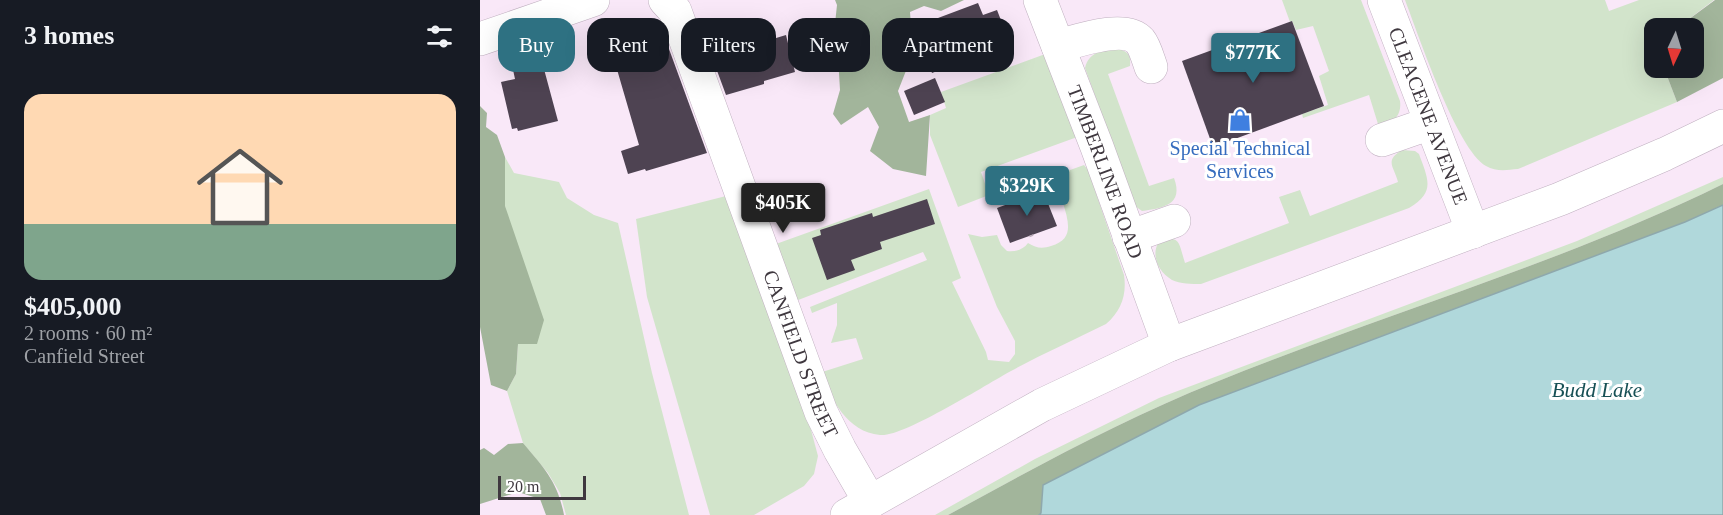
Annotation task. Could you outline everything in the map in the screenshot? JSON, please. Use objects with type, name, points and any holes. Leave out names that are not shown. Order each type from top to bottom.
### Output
[{"type":"street","points":[[480,39],[593,0]]},
{"type":"street","name":"CANFIELD STREET","points":[[664,0],[675,11],[821,412],[840,450],[858,508]]},
{"type":"street","name":"TIMBERLINE ROAD","points":[[1040,0],[1169,345]]},
{"type":"street","name":"CLEACENE AVENUE","points":[[1384,0],[1473,232]]},
{"type":"street","points":[[1058,46],[1102,34],[1132,35],[1140,41],[1151,67]]},
{"type":"street","points":[[1382,140],[1431,123]]},
{"type":"street","points":[[858,508],[1042,405],[1169,345],[1587,187],[1665,154],[1723,126]]},
{"type":"street","points":[[1129,237],[1174,221]]},
{"type":"shaded area","points":[[835,0],[964,0],[941,11],[924,6],[910,12],[910,18],[882,18],[882,72],[906,72],[898,91],[909,122],[930,115],[926,176],[893,169],[870,151],[879,127],[868,107],[841,125],[833,114],[840,90],[839,72],[870,72],[870,18],[836,18],[837,5]]},
{"type":"shaded area","points":[[1282,0],[1361,0],[1400,101],[1400,111],[1392,121],[1378,124],[1369,95],[1303,118],[1302,114],[1328,105],[1319,76],[1329,71],[1313,26],[1296,30],[1292,21],[1290,22]]},
{"type":"shaded area","points":[[1405,0],[1605,0],[1609,11],[1639,0],[1714,0],[1690,18],[1644,18],[1644,78],[1668,78],[1677,102],[1518,169],[1494,169],[1486,166],[1475,156],[1451,115]]},
{"type":"shaded area","points":[[1715,0],[1723,0],[1723,78],[1677,102],[1668,78],[1704,78],[1704,18],[1691,18]]},
{"type":"shaded area","points":[[1119,49],[1129,55],[1130,66],[1108,74],[1149,186],[1174,178],[1176,187],[1174,200],[1170,204],[1142,211],[1135,206],[1085,68],[1094,55]]},
{"type":"shaded area","points":[[1048,53],[1080,136],[981,172],[989,195],[958,207],[930,135],[930,115],[946,108],[941,92],[996,72],[1014,72],[1014,65]]},
{"type":"shaded area","points":[[480,106],[487,113],[486,127],[497,135],[505,157],[505,206],[544,320],[537,344],[518,344],[516,374],[507,391],[491,385],[480,327]]},
{"type":"shaded area","points":[[1402,150],[1415,151],[1419,154],[1428,184],[1423,196],[1409,208],[1201,284],[1172,280],[1163,273],[1158,264],[1156,248],[1158,243],[1166,240],[1171,239],[1178,242],[1185,263],[1289,223],[1279,197],[1300,190],[1310,216],[1398,182],[1392,161],[1393,157]]},
{"type":"shaded area","points":[[505,157],[514,173],[559,182],[567,198],[594,215],[618,223],[652,373],[689,515],[566,515],[560,493],[548,473],[523,443],[507,391],[516,374],[518,344],[505,206]]},
{"type":"shaded area","points":[[1084,165],[1088,170],[1124,275],[1124,296],[1111,319],[1106,324],[1023,365],[945,409],[891,434],[868,433],[850,421],[835,403],[819,373],[863,359],[856,338],[831,343],[837,325],[837,303],[812,313],[810,307],[927,260],[923,252],[793,302],[776,244],[929,189],[961,278],[952,282],[988,360],[1009,362],[1015,354],[1015,341],[997,307],[968,234],[982,237],[997,235],[1001,245],[1007,251],[1016,251],[1028,243],[1042,248],[1061,241],[1067,234],[1068,226],[1059,174]]},
{"type":"shaded area","points":[[1723,177],[1723,184],[1599,239],[1279,357],[1181,396],[1080,444],[948,515],[935,515],[1035,459],[1159,398],[1577,241]]},
{"type":"shaded area","points":[[1723,184],[1723,205],[1685,222],[1199,405],[1043,485],[1041,514],[1039,515],[948,515],[1080,444],[1181,396],[1279,357],[1599,239]]},
{"type":"shaded area","points":[[730,195],[797,378],[818,456],[814,474],[804,486],[754,515],[710,515],[647,297],[636,219]]},
{"type":"shaded area","points":[[523,443],[554,484],[564,515],[546,515],[540,499],[518,492],[480,504],[480,450],[484,448],[494,455],[508,444]]},
{"type":"water","name":"Budd Lake","points":[[1723,205],[1723,515],[1039,515],[1043,485],[1199,405],[1685,222]]},
{"type":"building","points":[[978,3],[983,15],[997,10],[1000,18],[938,18]]},
{"type":"building","points":[[1292,21],[1324,106],[1213,147],[1182,61]]},
{"type":"building","points":[[786,35],[788,72],[795,72],[726,95],[718,72],[776,72],[776,38]]},
{"type":"building","points":[[669,49],[707,153],[628,174],[621,151],[639,145],[618,72],[669,72]]},
{"type":"building","points":[[514,72],[545,72],[558,121],[518,131],[517,128],[512,129],[501,82],[515,79]]},
{"type":"building","points":[[935,78],[945,102],[914,115],[904,91]]},
{"type":"building","points":[[1043,191],[1057,226],[1010,243],[997,208]]},
{"type":"building","points":[[927,199],[935,224],[880,242],[882,249],[851,260],[855,270],[827,280],[812,238],[821,235],[820,230],[872,213],[873,217]]},
{"type":"place","name":"Special Technical Services","points":[[1240,120]]}]
